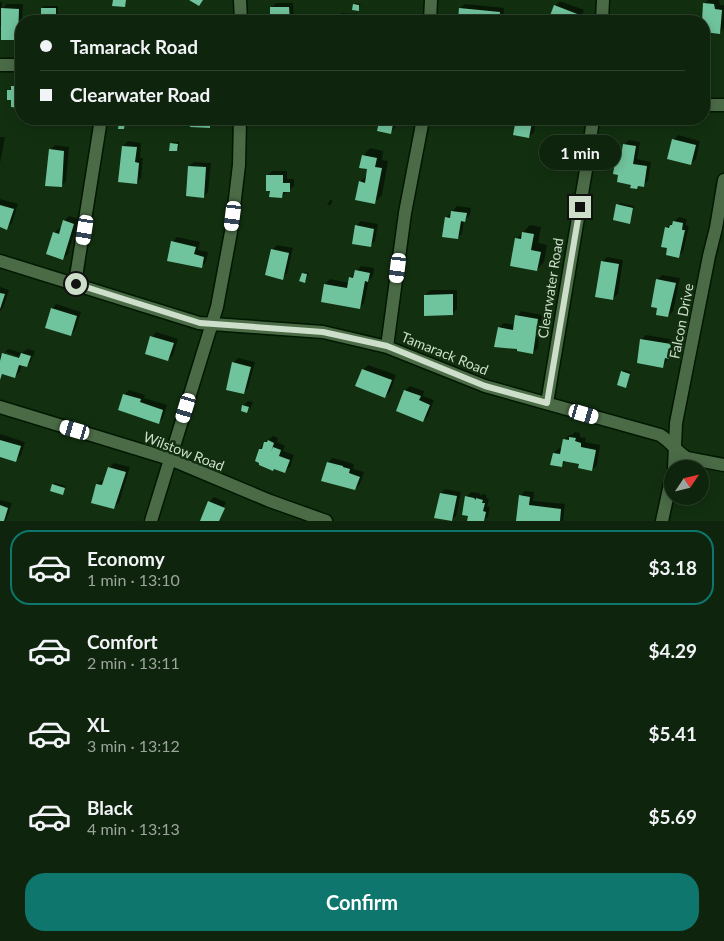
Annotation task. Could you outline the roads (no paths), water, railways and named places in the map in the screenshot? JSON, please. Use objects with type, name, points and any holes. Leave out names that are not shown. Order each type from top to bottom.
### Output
[{"type":"street","points":[[240,0],[241,15]]},
{"type":"street","points":[[430,15],[431,0]]},
{"type":"street","points":[[602,15],[603,0]]},
{"type":"street","points":[[0,65],[15,65]]},
{"type":"street","points":[[710,105],[724,105]]},
{"type":"street","points":[[76,284],[100,125]]},
{"type":"street","points":[[151,521],[217,307],[231,232],[239,165],[240,125]]},
{"type":"street","points":[[387,346],[405,213],[422,125]]},
{"type":"street","name":"Clearwater Road","points":[[547,403],[592,125]]},
{"type":"street","name":"Falcon Drive","points":[[674,460],[676,423],[724,180]]},
{"type":"street","name":"Tamarack Road","points":[[0,261],[200,323],[323,332],[387,346],[485,386],[660,436],[687,458],[724,465]]},
{"type":"street","name":"Wilstow Road","points":[[0,407],[170,458],[262,497],[326,521]]},
{"type":"street","points":[[662,521],[665,505]]}]
